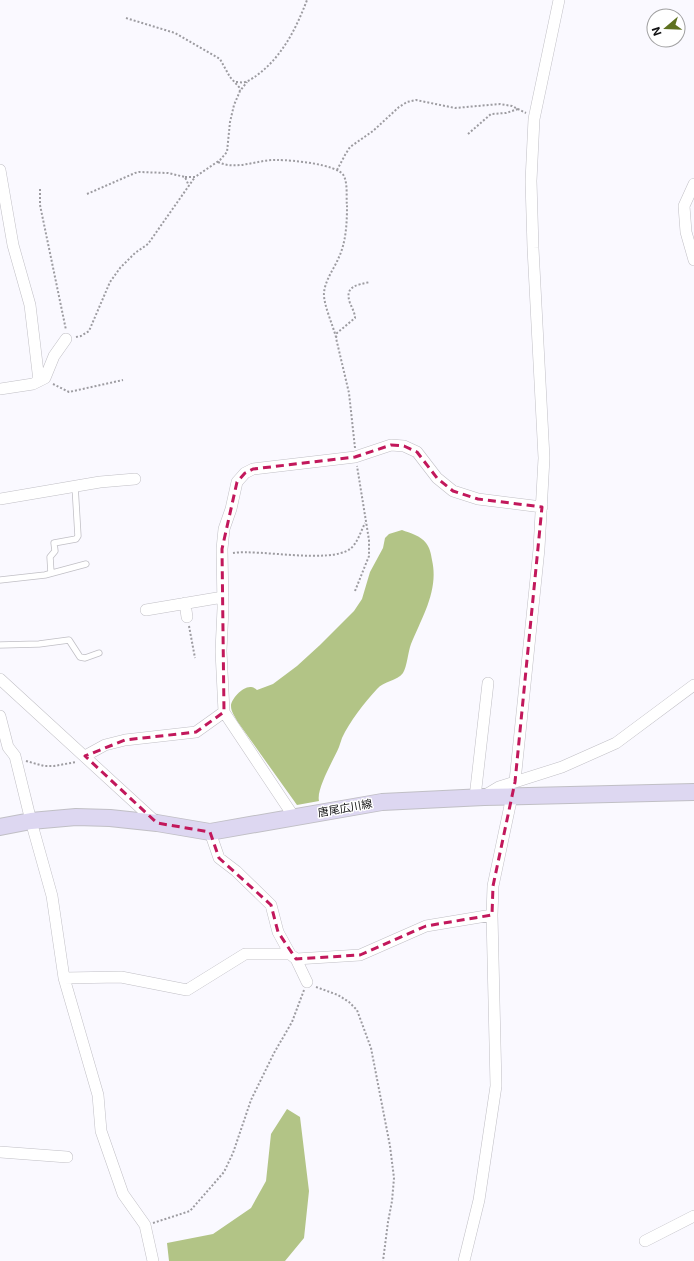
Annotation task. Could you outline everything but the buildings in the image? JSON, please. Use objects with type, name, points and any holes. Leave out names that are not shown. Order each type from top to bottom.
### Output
[{"type":"main road","name":"唐尾広川線","points":[[0,827],[31,821],[76,817],[157,822],[210,832],[382,802],[479,797],[514,789],[694,792]]},
{"type":"street","points":[[464,1261],[478,1200],[496,1086],[492,915],[493,886],[514,789],[539,549],[544,458],[531,188],[534,116],[559,0]]},
{"type":"street","points":[[0,170],[13,245],[30,305],[41,380]]},
{"type":"street","points":[[694,184],[684,206],[686,232],[694,260]]},
{"type":"street","points":[[0,390],[33,384],[45,378],[54,356],[66,339]]},
{"type":"street","points":[[294,817],[224,712],[222,651],[222,554],[224,529],[231,509],[236,482],[245,473],[252,469],[355,457],[391,445],[404,446],[417,452],[437,478],[453,491],[478,499],[542,506]]},
{"type":"street","points":[[0,499],[75,486],[136,479]]},
{"type":"street","points":[[146,610],[223,597]]},
{"type":"street","points":[[185,603],[187,617]]},
{"type":"street","points":[[0,679],[157,822]]},
{"type":"street","points":[[479,797],[488,683]]},
{"type":"street","points":[[514,789],[616,743],[694,685]]},
{"type":"street","points":[[87,758],[105,745],[125,740],[196,732],[224,712]]},
{"type":"street","points":[[0,716],[4,748],[15,756],[52,896],[64,978],[91,1065],[98,1095],[101,1131],[123,1194],[145,1225],[153,1261]]},
{"type":"street","points":[[210,832],[219,858],[236,870],[271,905],[278,932],[308,982]]},
{"type":"street","points":[[64,978],[121,977],[187,990],[245,954],[293,957],[360,955],[426,926],[492,915]]},
{"type":"street","points":[[0,1152],[67,1157]]},
{"type":"street","points":[[645,1241],[694,1216]]},
{"type":"lane","points":[[51,573],[50,557],[55,551],[54,543],[76,539],[78,536],[75,486]]},
{"type":"lane","points":[[0,580],[51,573],[86,564]]},
{"type":"lane","points":[[0,645],[39,644],[69,640],[80,657],[85,658],[99,653]]},
{"type":"path","points":[[40,189],[40,205],[60,294],[67,333],[66,339],[81,336],[89,331],[110,282],[120,268],[135,253],[148,244],[195,177],[218,162],[227,152],[230,122],[234,105],[240,91],[247,82],[261,72],[276,58],[300,20],[307,0]]},
{"type":"path","points":[[126,18],[175,33],[220,59],[230,77],[236,82],[240,91]]},
{"type":"path","points":[[236,82],[247,82]]},
{"type":"path","points":[[337,170],[345,154],[350,148],[407,102],[416,100],[455,108],[500,104],[512,106],[534,116]]},
{"type":"path","points":[[468,134],[491,114],[506,113],[518,109]]},
{"type":"path","points":[[218,162],[226,166],[277,159],[312,164],[337,170],[344,176],[346,184],[347,222],[340,256],[325,286],[324,296],[349,393],[355,457],[369,540],[369,556],[355,591]]},
{"type":"path","points":[[86,194],[135,173],[168,173],[185,177],[195,177]]},
{"type":"path","points":[[185,177],[189,187]]},
{"type":"path","points":[[336,338],[337,333],[355,318],[348,295],[350,290],[353,286],[370,282]]},
{"type":"path","points":[[41,380],[69,392],[123,380]]},
{"type":"path","points":[[222,554],[242,551],[281,555],[341,554],[350,549],[366,522]]},
{"type":"path","points":[[187,617],[195,658]]},
{"type":"path","points":[[15,756],[20,759],[44,766],[54,766],[87,758]]},
{"type":"path","points":[[145,1225],[190,1211],[224,1172],[233,1153],[251,1100],[274,1053],[292,1022],[308,982],[318,989],[338,994],[357,1010],[371,1048],[390,1146],[394,1178],[383,1261]]},
{"type":"highlighted area","points":[[391,445],[404,446],[417,452],[437,478],[453,491],[478,499],[542,507],[515,782],[493,886],[492,915],[426,926],[360,955],[296,959],[278,932],[271,905],[219,858],[210,832],[157,823],[85,756],[125,740],[196,732],[224,712],[222,549],[237,482],[245,473],[253,469],[355,457]]},
{"type":"shaded area","points":[[402,530],[418,537],[426,543],[431,553],[434,571],[428,603],[411,644],[403,673],[397,678],[380,686],[362,706],[353,719],[342,738],[326,774],[320,789],[319,801],[297,805],[237,721],[231,706],[233,700],[238,694],[248,687],[252,687],[257,690],[273,684],[297,666],[354,611],[362,599],[370,572],[383,548],[385,538],[389,534]]},
{"type":"shaded area","points":[[287,1109],[300,1117],[309,1191],[304,1238],[285,1261],[169,1261],[167,1243],[213,1234],[251,1208],[266,1181],[271,1134]]}]
